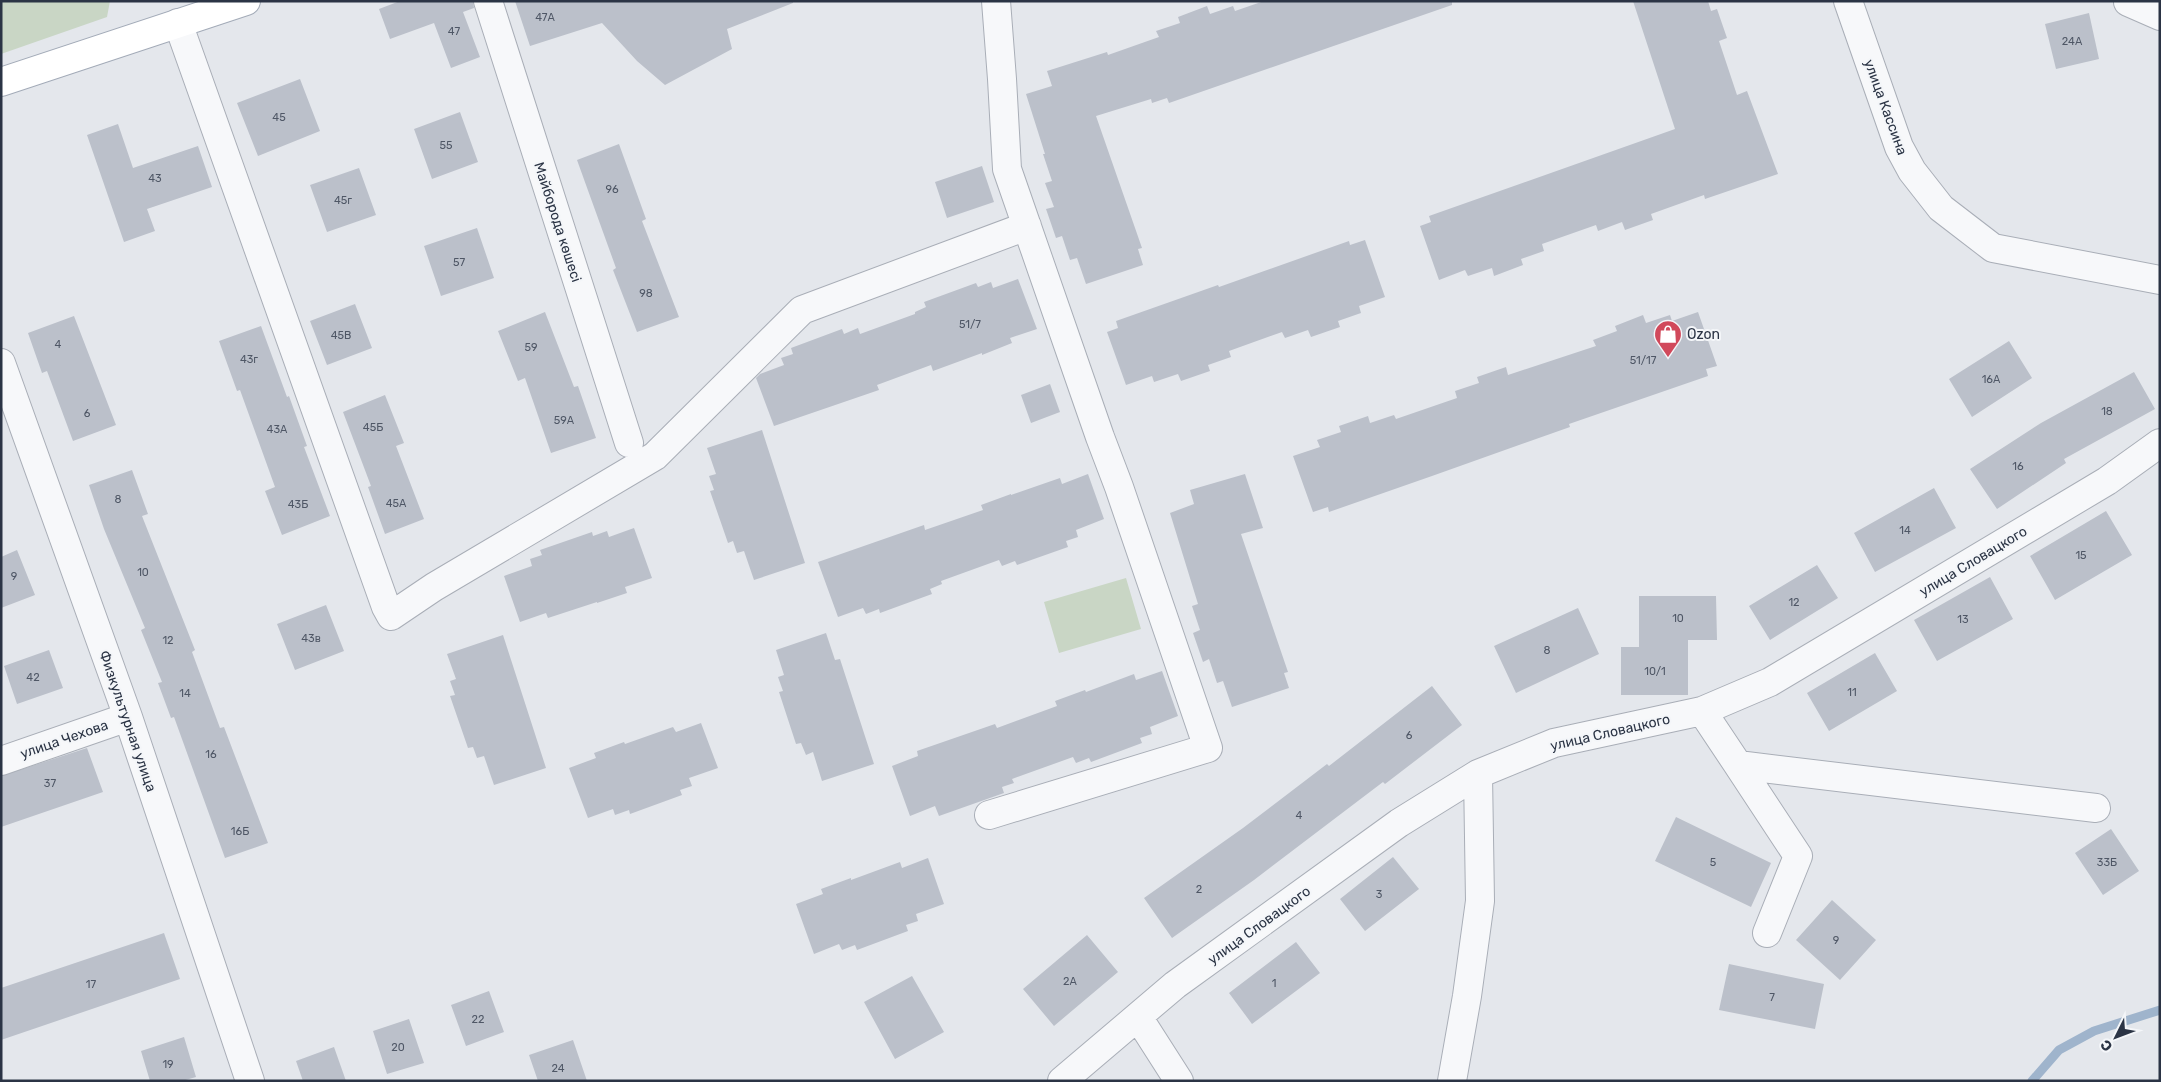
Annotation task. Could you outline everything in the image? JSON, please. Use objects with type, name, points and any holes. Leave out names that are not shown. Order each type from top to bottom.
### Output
[{"type":"main road","points":[[1,82],[246,1]]},
{"type":"street","name":"Майборода көшесі","points":[[488,1],[629,442]]},
{"type":"street","points":[[989,815],[1208,748],[1119,487],[1007,169],[996,1]]},
{"type":"street","name":"улица Кассина","points":[[1848,1],[1899,147],[1912,171],[1942,208],[1993,248],[2160,280]]},
{"type":"street","points":[[2128,2],[2160,16]]},
{"type":"street","points":[[178,23],[391,616],[434,587],[655,456],[802,310],[1027,226]]},
{"type":"street","name":"Физкультурная улица","points":[[1,363],[128,717],[250,1081]]},
{"type":"street","name":"улица Словацкого","points":[[1062,1081],[1175,986],[1391,829],[1478,774],[1554,743],[1702,711],[1770,682],[2107,481],[2160,444]]},
{"type":"street","points":[[1702,711],[1798,856],[1767,933]]},
{"type":"street","name":"улица Чехова","points":[[1,761],[128,717]]},
{"type":"street","points":[[1738,765],[2096,808]]},
{"type":"street","points":[[1452,1081],[1467,996],[1480,901],[1478,774]]},
{"type":"street","points":[[1138,1017],[1179,1081]]},
{"type":"green space","points":[[1,1],[110,1],[107,17],[1,54]]},
{"type":"green space","points":[[1126,578],[1141,629],[1059,653],[1044,602]]},
{"type":"building","points":[[400,1],[473,1],[474,8],[463,12],[480,57],[451,68],[434,23],[390,39],[379,9]]},
{"type":"building","points":[[515,1],[793,1],[793,3],[727,29],[732,49],[665,85],[637,61],[602,23],[530,46]]},
{"type":"building","points":[[1264,1],[1452,1],[1452,5],[1169,103],[1167,98],[1152,103],[1151,99],[1096,116],[1142,248],[1138,249],[1143,265],[1086,284],[1077,258],[1070,260],[1062,236],[1056,238],[1046,209],[1054,207],[1045,183],[1052,181],[1026,94],[1052,86],[1047,71],[1107,52],[1108,55],[1159,37],[1156,31],[1180,23],[1178,17],[1207,6],[1210,14],[1233,6],[1235,11]]},
{"type":"building","points":[[1633,1],[1708,1],[1711,11],[1717,9],[1727,38],[1719,41],[1737,95],[1747,91],[1778,174],[1705,199],[1704,195],[1651,214],[1653,220],[1625,230],[1622,222],[1598,231],[1596,225],[1542,244],[1544,251],[1521,259],[1523,265],[1494,276],[1492,268],[1468,276],[1465,270],[1439,280],[1420,226],[1431,222],[1429,216],[1675,129]]},
{"type":"building","points":[[2089,13],[2099,59],[2056,69],[2045,24]]},
{"type":"building","points":[[300,79],[320,131],[258,156],[237,103]]},
{"type":"building","points":[[460,112],[478,162],[432,179],[414,129]]},
{"type":"building","points":[[118,124],[133,168],[198,146],[212,187],[147,209],[155,231],[124,242],[87,135]]},
{"type":"building","points":[[619,144],[646,219],[642,221],[679,317],[637,332],[613,270],[616,268],[577,160]]},
{"type":"building","points":[[982,166],[994,202],[947,218],[935,182]]},
{"type":"building","points":[[359,168],[376,215],[327,232],[310,185]]},
{"type":"building","points":[[477,228],[494,278],[441,296],[424,246]]},
{"type":"building","points":[[1365,240],[1385,297],[1359,306],[1361,313],[1338,321],[1340,327],[1311,337],[1308,330],[1285,338],[1282,332],[1229,351],[1231,357],[1208,365],[1210,371],[1181,381],[1178,374],[1154,382],[1152,376],[1126,385],[1107,332],[1118,328],[1116,321],[1349,241],[1350,245]]},
{"type":"building","points":[[1018,279],[1037,329],[1010,338],[1012,343],[982,355],[982,353],[933,371],[931,365],[877,385],[879,390],[774,426],[756,378],[760,374],[784,365],[781,358],[793,354],[791,348],[842,329],[844,334],[858,328],[860,334],[915,314],[915,312],[926,307],[924,302],[976,283],[978,287],[991,282],[993,288]]},
{"type":"building","points":[[355,304],[372,348],[327,365],[310,321]]},
{"type":"building","points":[[545,312],[574,387],[578,386],[596,438],[551,453],[525,378],[518,381],[498,331]]},
{"type":"building","points":[[1698,312],[1717,366],[1706,369],[1708,376],[1569,424],[1570,427],[1329,512],[1328,507],[1313,512],[1293,456],[1320,447],[1317,440],[1341,432],[1339,426],[1368,416],[1370,423],[1394,415],[1396,419],[1457,398],[1455,391],[1479,383],[1477,377],[1506,367],[1508,375],[1596,346],[1593,340],[1617,331],[1615,326],[1643,315],[1646,323],[1670,315],[1672,321]]},
{"type":"building","points":[[74,316],[116,425],[73,441],[47,371],[42,373],[28,333]]},
{"type":"building","points":[[261,326],[287,397],[289,396],[307,446],[304,447],[330,516],[282,535],[265,491],[275,487],[240,390],[237,391],[219,341]]},
{"type":"building","points":[[2009,341],[2032,378],[1972,417],[1949,379]]},
{"type":"building","points":[[2134,372],[2155,409],[2064,459],[2066,463],[1997,509],[1970,469],[2041,423]]},
{"type":"building","points":[[1050,384],[1060,412],[1031,423],[1021,395]]},
{"type":"building","points":[[385,395],[404,443],[396,446],[424,519],[385,534],[368,487],[371,486],[343,412]]},
{"type":"building","points":[[762,430],[805,563],[754,580],[744,551],[737,553],[733,541],[728,543],[710,491],[714,490],[709,476],[716,474],[707,448]]},
{"type":"building","points":[[132,470],[148,514],[142,516],[195,650],[192,652],[220,728],[224,727],[268,843],[225,858],[174,717],[171,718],[158,683],[162,682],[141,630],[145,628],[104,529],[89,485]]},
{"type":"building","points":[[1088,474],[1104,519],[1076,530],[1078,537],[1066,541],[1068,547],[1017,565],[1015,561],[1002,566],[999,560],[941,581],[942,584],[930,589],[932,594],[880,613],[879,609],[866,614],[863,608],[838,617],[818,562],[924,525],[925,530],[983,510],[981,505],[1060,478],[1062,484]]},
{"type":"building","points":[[1245,474],[1263,528],[1241,534],[1288,672],[1284,673],[1289,688],[1232,707],[1223,681],[1217,683],[1209,659],[1203,662],[1193,633],[1200,630],[1192,606],[1198,604],[1170,513],[1194,504],[1190,490]]},
{"type":"building","points":[[1934,488],[1956,528],[1875,572],[1854,533]]},
{"type":"building","points":[[2106,511],[2132,555],[2055,600],[2030,556]]},
{"type":"building","points":[[634,528],[652,578],[625,587],[627,593],[597,603],[548,618],[546,613],[520,622],[504,576],[532,566],[530,559],[542,555],[540,550],[592,532],[593,536],[607,531],[609,537]]},
{"type":"building","points":[[17,550],[35,595],[1,608],[1,557]]},
{"type":"building","points":[[1817,565],[1838,598],[1770,640],[1749,606]]},
{"type":"building","points":[[1990,577],[2013,619],[1937,661],[1914,620]]},
{"type":"building","points":[[1639,596],[1716,596],[1717,640],[1688,640],[1688,695],[1621,695],[1621,647],[1639,647]]},
{"type":"building","points":[[326,605],[344,651],[295,670],[277,624]]},
{"type":"building","points":[[1578,608],[1599,654],[1516,693],[1494,646]]},
{"type":"building","points":[[826,633],[835,660],[840,659],[874,764],[822,781],[813,752],[806,755],[801,743],[796,744],[779,692],[783,691],[778,677],[784,675],[776,650]]},
{"type":"building","points":[[503,635],[546,768],[494,785],[484,756],[477,758],[473,747],[468,748],[450,696],[455,695],[450,681],[456,679],[447,654]]},
{"type":"building","points":[[49,650],[63,688],[17,704],[4,666]]},
{"type":"building","points":[[1875,653],[1897,691],[1829,731],[1807,693]]},
{"type":"building","points":[[1162,671],[1178,716],[1150,727],[1152,734],[1140,738],[1142,743],[1091,762],[1089,758],[1076,763],[1073,757],[1012,779],[1014,783],[1002,787],[1004,793],[939,816],[935,806],[910,816],[892,766],[918,756],[917,751],[995,724],[997,728],[1057,706],[1055,701],[1085,690],[1086,692],[1134,674],[1136,680]]},
{"type":"building","points":[[1432,686],[1462,725],[1385,784],[1383,782],[1254,880],[1172,938],[1144,898],[1243,828],[1327,764],[1329,766]]},
{"type":"building","points":[[701,723],[718,768],[689,778],[692,786],[680,790],[682,795],[630,814],[629,810],[615,815],[613,809],[588,818],[569,768],[596,758],[594,753],[624,742],[625,744],[673,727],[676,732]]},
{"type":"building","points":[[87,748],[103,792],[1,827],[1,776]]},
{"type":"building","points":[[1676,817],[1771,863],[1751,907],[1655,861]]},
{"type":"building","points":[[2111,829],[2139,871],[2103,895],[2075,853]]},
{"type":"building","points":[[1393,857],[1419,889],[1365,931],[1340,899]]},
{"type":"building","points":[[928,858],[944,904],[916,914],[918,921],[906,925],[908,931],[857,950],[855,945],[842,950],[839,944],[814,954],[796,904],[823,894],[821,889],[851,878],[851,880],[900,862],[902,868]]},
{"type":"building","points":[[1832,900],[1876,940],[1840,980],[1796,940]]},
{"type":"building","points":[[164,933],[180,979],[1,1040],[1,988]]},
{"type":"building","points":[[1087,935],[1118,972],[1054,1026],[1023,989]]},
{"type":"building","points":[[1296,942],[1320,973],[1252,1024],[1229,993]]},
{"type":"building","points":[[1729,964],[1824,984],[1815,1029],[1719,1010]]},
{"type":"building","points":[[912,976],[944,1032],[895,1059],[864,1002]]},
{"type":"building","points":[[489,991],[504,1032],[466,1046],[451,1005]]},
{"type":"building","points":[[409,1019],[424,1063],[387,1074],[373,1031]]},
{"type":"building","points":[[184,1037],[196,1077],[182,1081],[150,1081],[141,1051]]},
{"type":"building","points":[[573,1040],[587,1081],[538,1081],[529,1055]]},
{"type":"building","points":[[334,1047],[346,1081],[303,1081],[296,1061]]},
{"type":"waterway","points":[[2032,1081],[2059,1050],[2094,1031],[2160,1010]]},
{"type":"place","name":"Ozon","points":[[1668,358]]}]
